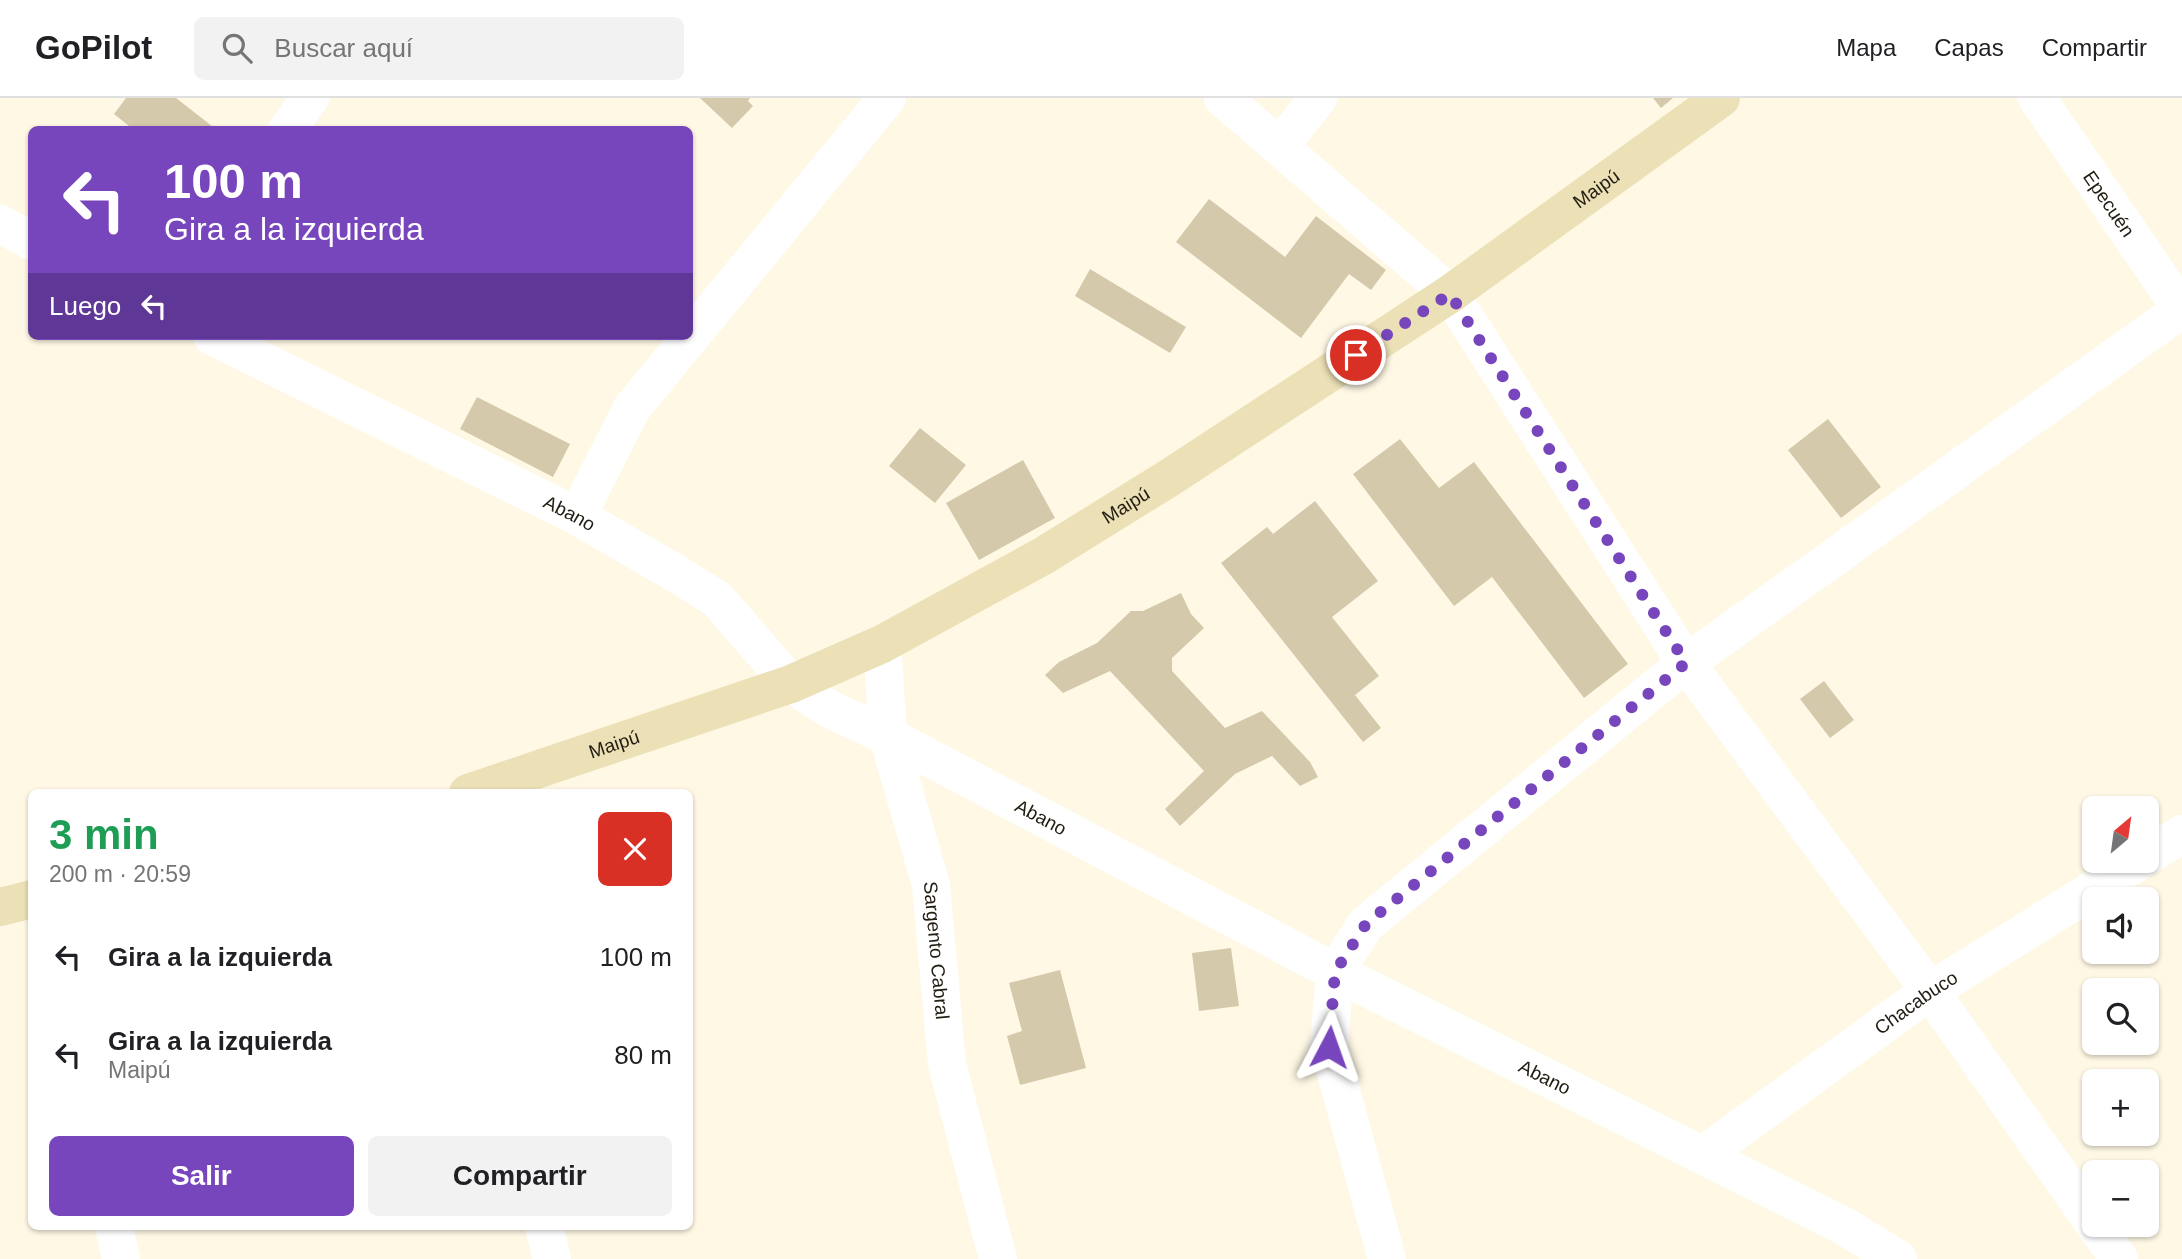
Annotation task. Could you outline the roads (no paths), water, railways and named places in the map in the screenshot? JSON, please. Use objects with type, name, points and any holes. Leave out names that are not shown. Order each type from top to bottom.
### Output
[{"type":"main road","name":"Maipú","points":[[480,789],[791,684],[882,644],[1055,549],[1170,478],[1450,294],[1721,98]]},
{"type":"main road","points":[[0,907],[28,900]]},
{"type":"street","points":[[290,126],[310,98]]},
{"type":"street","points":[[693,334],[887,98]]},
{"type":"street","points":[[1223,98],[1450,294],[1686,663],[1930,991],[2119,1259]]},
{"type":"street","points":[[1280,146],[1318,98]]},
{"type":"street","name":"Epecuén","points":[[2037,98],[2182,310]]},
{"type":"street","points":[[0,224],[28,239]]},
{"type":"street","points":[[1387,1259],[1329,1047],[1335,972],[1366,924],[1686,663],[2182,310]]},
{"type":"street","name":"Abano","points":[[220,340],[576,516],[717,599],[791,684],[828,709],[888,736],[1335,972],[1703,1155],[1848,1243],[1898,1259]]},
{"type":"street","points":[[576,516],[632,408],[688,340]]},
{"type":"street","name":"Sargento Cabral","points":[[882,644],[888,736],[931,885],[947,1064],[998,1259]]},
{"type":"street","points":[[2160,848],[2182,834]]},
{"type":"street","name":"Chacabuco","points":[[1703,1155],[1930,991],[2120,873]]},
{"type":"street","points":[[115,1230],[121,1259]]},
{"type":"street","points":[[545,1230],[552,1259]]}]
